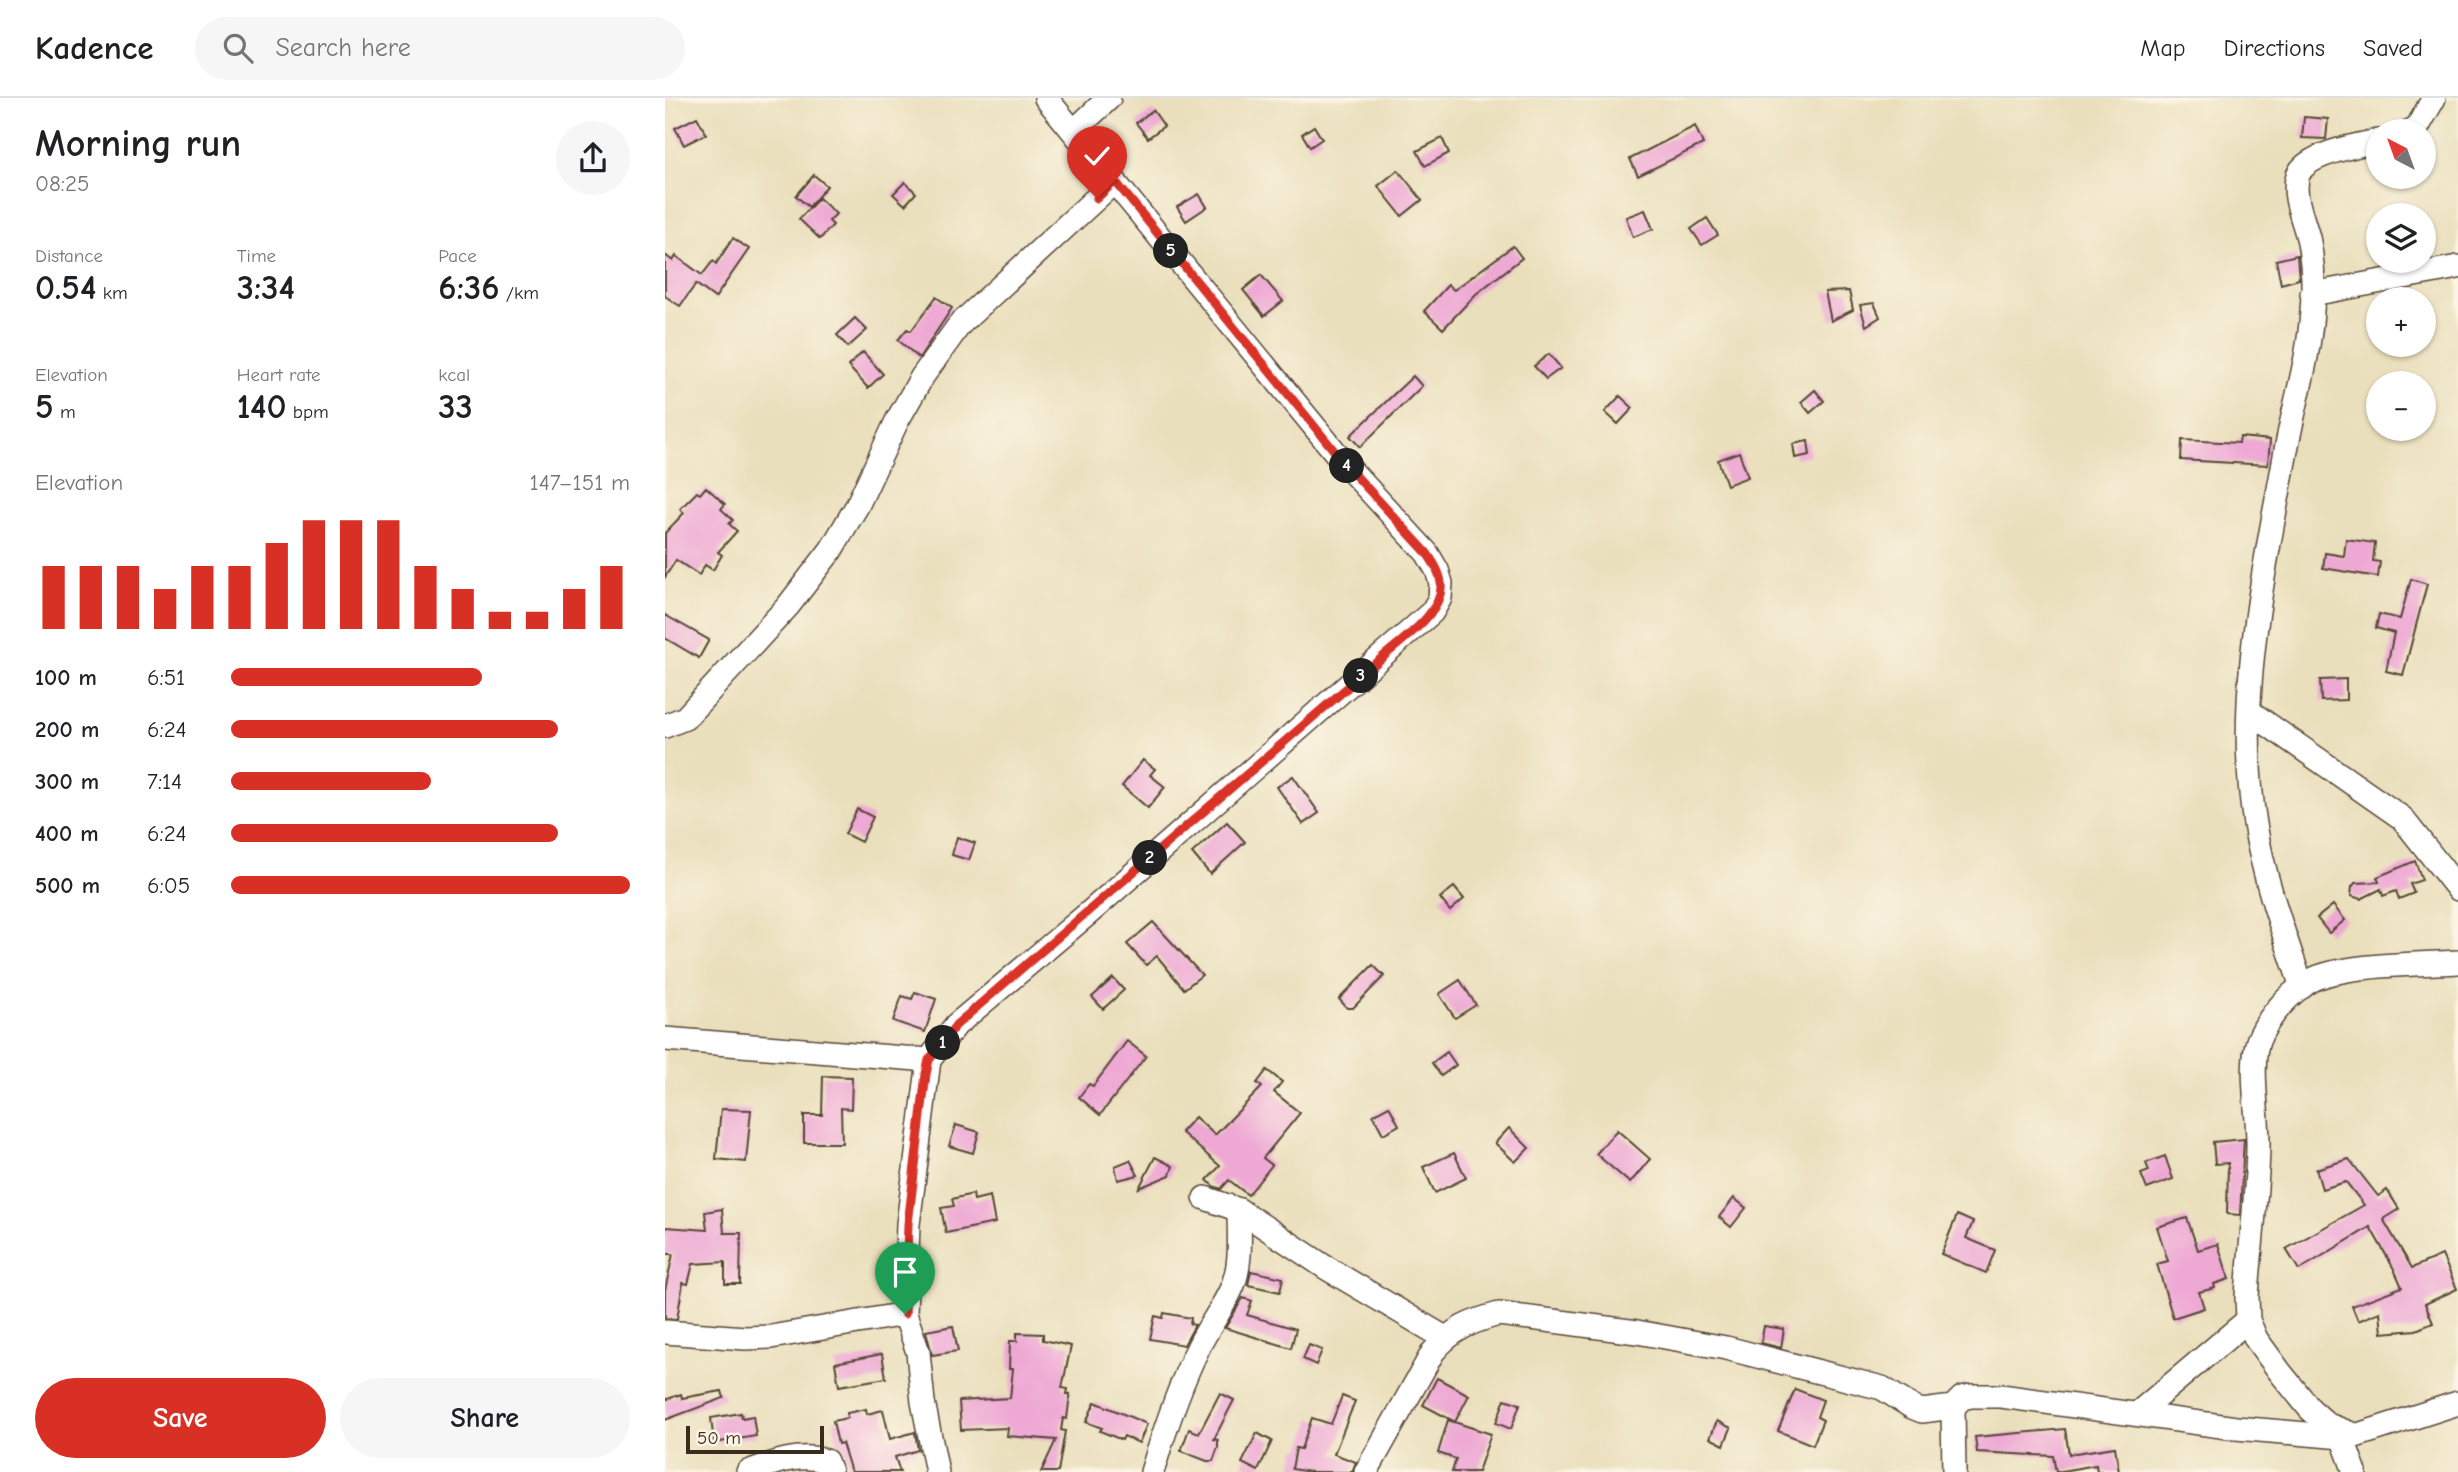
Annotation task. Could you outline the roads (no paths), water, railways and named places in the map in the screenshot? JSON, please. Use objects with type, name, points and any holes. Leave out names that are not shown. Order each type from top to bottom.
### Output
[{"type":"street","points":[[937,1472],[923,1402],[918,1352],[905,1314],[908,1224],[929,1060],[956,1025],[1384,656],[1432,612],[1440,598],[1441,583],[1427,553],[1345,464],[1046,98]]},
{"type":"street","points":[[1074,131],[1109,98]]},
{"type":"street","points":[[2422,119],[2434,98]]},
{"type":"street","points":[[2302,987],[2255,825],[2248,736],[2257,619],[2293,412],[2309,343],[2312,294],[2309,243],[2298,203],[2298,176],[2303,166],[2313,159],[2366,144]]},
{"type":"street","points":[[665,726],[685,718],[788,606],[831,550],[857,506],[897,421],[922,377],[960,324],[1115,181]]},
{"type":"street","points":[[2312,294],[2458,267]]},
{"type":"street","points":[[2250,712],[2402,818],[2458,889]]},
{"type":"street","points":[[2349,1436],[2328,1425],[2310,1409],[2256,1339],[2248,1320],[2248,1273],[2259,1146],[2254,1060],[2259,1040],[2269,1023],[2287,999],[2311,981],[2333,972],[2458,962]]},
{"type":"street","points":[[665,1039],[929,1060]]},
{"type":"street","points":[[1205,1198],[1239,1210],[1325,1268],[1445,1338]]},
{"type":"street","points":[[1153,1472],[1172,1409],[1189,1368],[1234,1284],[1238,1258],[1239,1210]]},
{"type":"street","points":[[665,1332],[745,1338],[771,1337],[905,1314]]},
{"type":"street","points":[[1366,1472],[1433,1352],[1445,1338],[1479,1320],[1499,1314],[1636,1332],[1739,1351],[1882,1388],[1922,1411],[1953,1407],[1962,1398],[1981,1396],[2139,1413],[2236,1428],[2349,1436],[2458,1403]]},
{"type":"street","points":[[2139,1413],[2248,1320]]},
{"type":"street","points":[[1953,1407],[1954,1472]]},
{"type":"street","points":[[2349,1436],[2355,1472]]},
{"type":"street","points":[[748,1472],[774,1462],[814,1456],[826,1461],[830,1472]]}]
